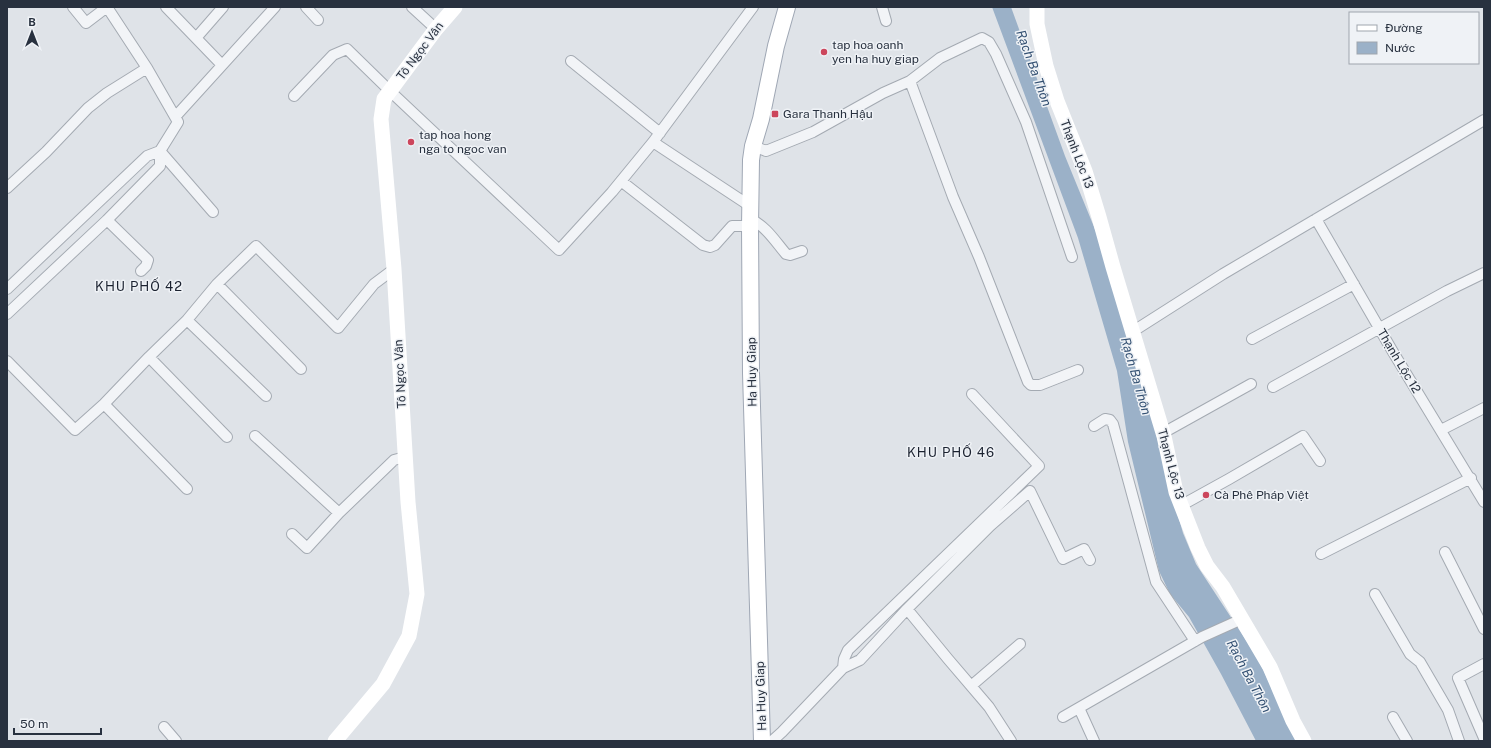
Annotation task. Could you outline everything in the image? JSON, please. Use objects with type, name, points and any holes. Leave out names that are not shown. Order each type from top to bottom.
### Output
[{"type":"main road","name":"Ha Huy Giap","points":[[762,741],[751,373],[751,160],[753,146],[787,7]]},
{"type":"street","points":[[7,314],[107,220],[160,166],[160,151],[178,122],[176,116],[147,68],[107,7],[86,23],[73,7]]},
{"type":"street","points":[[166,7],[222,65]]},
{"type":"street","points":[[196,38],[223,7]]},
{"type":"street","points":[[176,116],[275,7]]},
{"type":"street","points":[[412,7],[436,29]]},
{"type":"street","name":"Tô Ngọc Vân","points":[[335,741],[383,684],[409,636],[416,594],[405,458],[394,269],[381,119],[384,99],[436,29],[455,7]]},
{"type":"street","points":[[294,96],[332,55],[347,49],[559,250],[621,181],[653,142],[753,7]]},
{"type":"street","points":[[882,7],[886,21]]},
{"type":"street","name":"Thạnh Lộc 13","points":[[1037,7],[1037,24],[1046,66],[1057,100],[1085,171],[1163,433],[1176,492],[1198,548],[1207,566],[1222,587],[1240,620],[1270,667],[1292,721],[1304,741]]},
{"type":"street","points":[[307,8],[318,20]]},
{"type":"street","points":[[753,146],[766,151],[806,134],[910,81],[940,58],[982,38],[988,42],[996,54],[1026,122],[1072,257]]},
{"type":"street","points":[[571,60],[660,133]]},
{"type":"street","points":[[9,183],[46,152],[88,108],[107,93],[147,68]]},
{"type":"street","points":[[910,81],[953,197],[979,257],[1028,382],[1031,386],[1040,385],[1078,370]]},
{"type":"street","points":[[1132,332],[1222,274],[1484,120]]},
{"type":"street","points":[[653,142],[765,228],[786,254],[790,255],[802,251]]},
{"type":"street","points":[[160,151],[213,212]]},
{"type":"street","points":[[7,289],[147,156],[160,151]]},
{"type":"street","points":[[621,181],[703,245],[710,247],[715,245],[732,226],[750,217]]},
{"type":"street","name":"Thạnh Lộc 12","points":[[1316,219],[1484,502]]},
{"type":"street","points":[[107,220],[148,260],[147,264],[141,271]]},
{"type":"street","points":[[7,361],[75,430],[104,404],[187,320],[217,284],[256,246],[338,328],[374,284],[394,269]]},
{"type":"street","points":[[1273,387],[1447,291],[1484,273]]},
{"type":"street","points":[[217,284],[301,369]]},
{"type":"street","points":[[1252,339],[1354,284]]},
{"type":"street","points":[[187,320],[266,396]]},
{"type":"street","points":[[149,357],[227,437]]},
{"type":"street","points":[[1163,433],[1251,384]]},
{"type":"street","points":[[843,668],[844,659],[848,650],[1039,466],[972,394]]},
{"type":"street","points":[[104,404],[187,489]]},
{"type":"street","points":[[1441,430],[1484,408]]},
{"type":"street","points":[[1094,426],[1105,419],[1110,420],[1113,424],[1156,582],[1198,639]]},
{"type":"street","points":[[255,436],[339,513]]},
{"type":"street","points":[[1182,505],[1303,436],[1320,460]]},
{"type":"street","points":[[292,534],[307,548],[339,513],[394,460],[405,458]]},
{"type":"street","points":[[1321,554],[1470,478]]},
{"type":"street","points":[[772,741],[843,668],[860,660],[907,609],[990,526],[1030,491],[1063,559],[1084,549],[1090,560]]},
{"type":"street","points":[[1445,552],[1484,629]]},
{"type":"street","points":[[1375,594],[1410,654],[1420,662],[1448,710],[1459,741]]},
{"type":"street","points":[[907,609],[989,707],[1011,741]]},
{"type":"street","points":[[1062,717],[1198,639],[1240,620]]},
{"type":"street","points":[[971,686],[1020,644]]},
{"type":"street","points":[[1484,664],[1458,678],[1484,738]]},
{"type":"street","points":[[1079,708],[1094,741]]},
{"type":"street","points":[[1393,717],[1407,741]]},
{"type":"street","points":[[164,727],[176,741]]},
{"type":"water","name":"Rạch Ba Thôn","points":[[992,7],[1011,7],[1065,156],[1101,244],[1131,331],[1165,470],[1183,533],[1196,564],[1257,657],[1297,741],[1256,741],[1189,617],[1170,594],[1159,571],[1128,442],[1117,371],[1078,238]]},
{"type":"place","name":"tap hoa oanh yen ha huy giap","points":[[824,52]]},
{"type":"place","name":"Gara Thanh Hậu","points":[[775,114]]},
{"type":"place","name":"tap hoa hong nga to ngoc van","points":[[411,142]]},
{"type":"place","name":"Cà Phê Pháp Việt","points":[[1206,495]]},
{"type":"district","name":"KHU PHỐ 42","points":[[139,286]]},
{"type":"district","name":"KHU PHỐ 46","points":[[951,452]]}]
